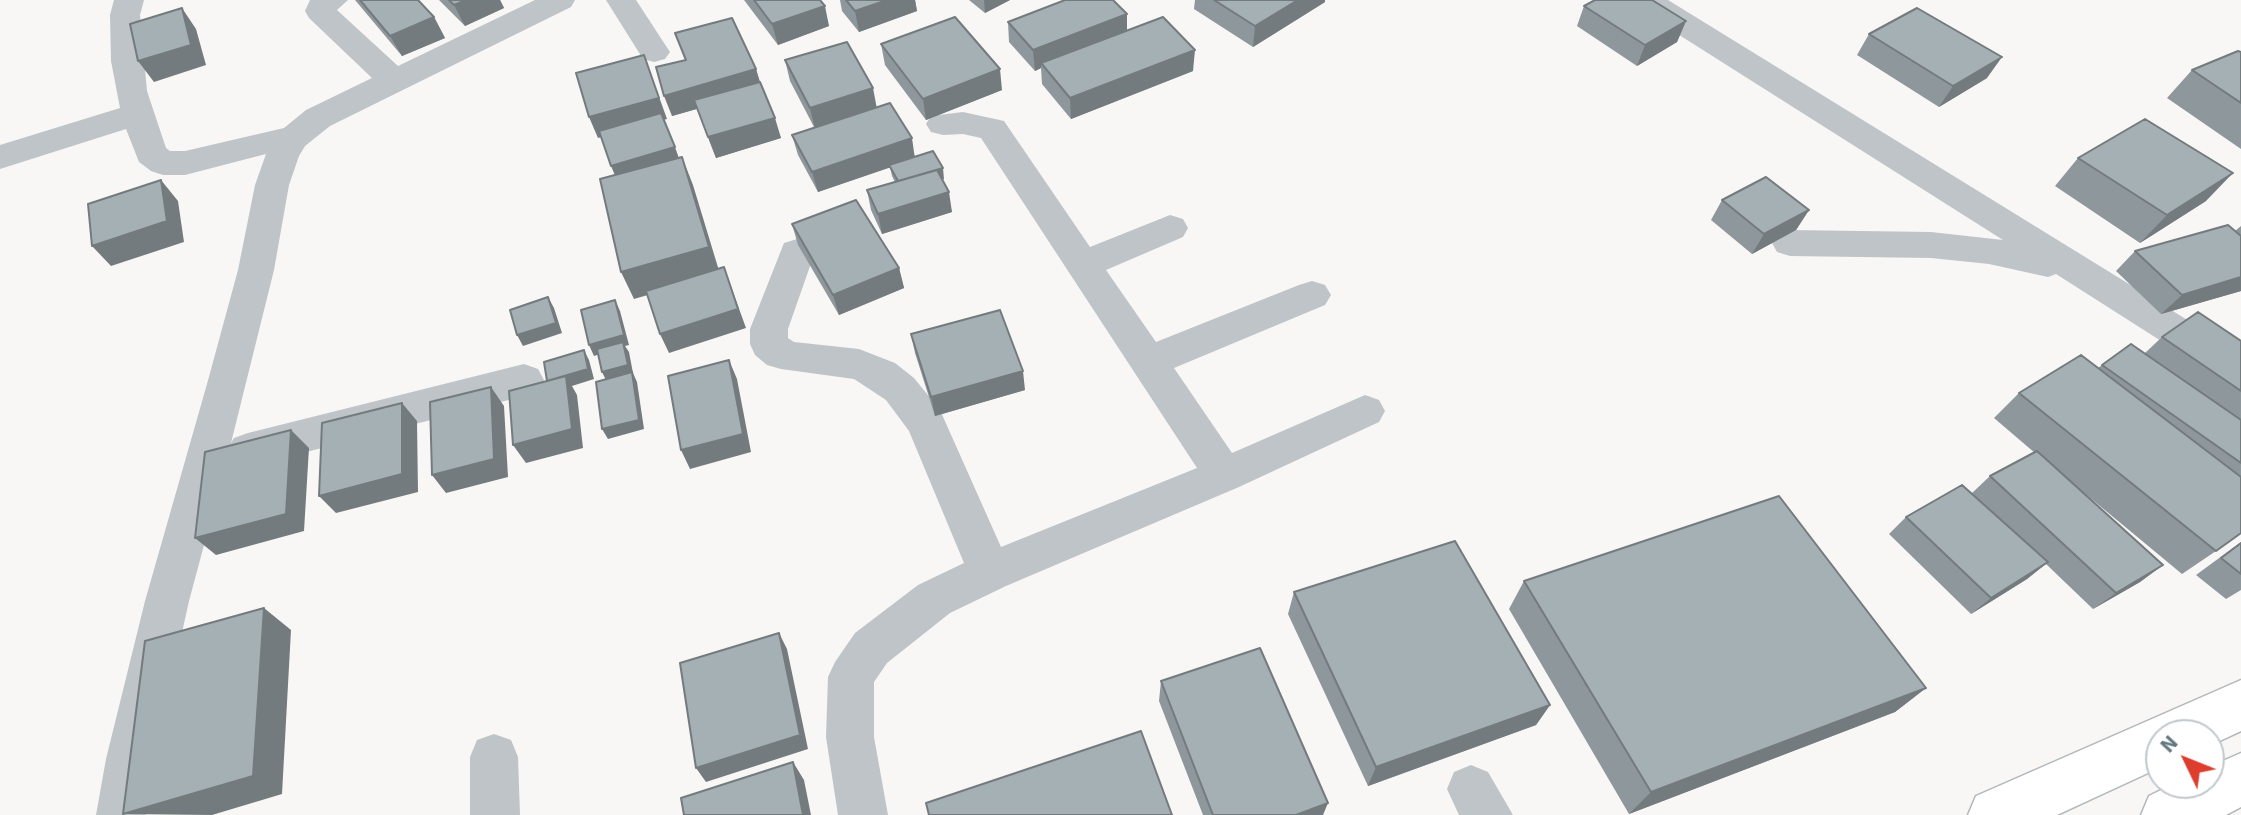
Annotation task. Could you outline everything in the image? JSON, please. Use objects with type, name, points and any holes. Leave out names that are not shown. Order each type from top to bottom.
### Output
[{"type":"highway","points":[[2210,719],[2241,705]]},
{"type":"highway","points":[[1995,815],[2145,748]]},
{"type":"highway","points":[[2168,815],[2241,779]]},
{"type":"street","points":[[129,0],[125,15],[127,61],[138,114],[151,154],[163,163],[185,163],[293,138]]},
{"type":"street","points":[[333,0],[323,4],[320,11],[394,81]]},
{"type":"street","points":[[121,815],[130,759],[167,601],[256,270],[272,185],[282,155],[293,138],[318,118],[560,0]]},
{"type":"street","points":[[621,0],[654,52]]},
{"type":"street","points":[[1646,0],[2241,372]]},
{"type":"street","points":[[0,157],[138,114]]},
{"type":"street","points":[[943,124],[963,123],[992,129],[1224,475]]},
{"type":"street","points":[[1084,264],[1170,228]]},
{"type":"street","points":[[1790,243],[1931,245],[1989,251],[2072,268]]},
{"type":"street","points":[[797,252],[769,329],[769,344],[781,354],[794,357],[859,364],[881,374],[900,389],[926,422],[990,572]]},
{"type":"street","points":[[1148,362],[1312,295]]},
{"type":"street","points":[[205,461],[524,380]]},
{"type":"street","points":[[863,815],[850,737],[851,677],[871,648],[899,624],[934,599],[990,572],[1224,475],[1365,411]]},
{"type":"street","points":[[494,757],[495,815]]},
{"type":"building","points":[[360,0],[418,0],[434,17],[390,36]]},
{"type":"building","points":[[449,0],[466,0],[454,5]]},
{"type":"building","points":[[754,0],[820,0],[825,6],[772,24]]},
{"type":"building","points":[[846,0],[887,0],[855,11]]},
{"type":"building","points":[[1065,0],[1113,0],[1127,14],[1033,50],[1008,22]]},
{"type":"building","points":[[1214,0],[1298,0],[1255,26]]},
{"type":"building","points":[[1595,0],[1652,0],[1686,21],[1645,45],[1584,6]]},
{"type":"building","points":[[182,8],[191,45],[138,61],[130,24]]},
{"type":"building","points":[[1917,8],[2002,57],[1953,86],[1869,34]]},
{"type":"building","points":[[955,17],[1000,69],[923,99],[881,44]]},
{"type":"building","points":[[1163,17],[1195,50],[1070,98],[1041,63]]},
{"type":"building","points":[[732,18],[756,69],[664,96],[656,67],[686,60],[675,33]]},
{"type":"building","points":[[847,42],[873,88],[810,108],[785,60]]},
{"type":"building","points":[[2241,52],[2241,103],[2192,70]]},
{"type":"building","points":[[644,55],[659,98],[589,117],[576,73]]},
{"type":"building","points":[[760,82],[775,118],[708,137],[694,100]]},
{"type":"building","points":[[890,103],[912,138],[812,172],[792,135]]},
{"type":"building","points":[[661,113],[675,147],[611,166],[599,131]]},
{"type":"building","points":[[2145,119],[2233,173],[2167,215],[2078,158]]},
{"type":"building","points":[[933,151],[943,168],[898,181],[889,165]]},
{"type":"building","points":[[682,157],[709,247],[621,272],[600,179]]},
{"type":"building","points":[[937,170],[949,192],[878,214],[867,190]]},
{"type":"building","points":[[1766,177],[1809,210],[1764,234],[1722,200]]},
{"type":"building","points":[[161,180],[167,221],[92,246],[88,204]]},
{"type":"building","points":[[856,200],[899,268],[833,295],[792,224]]},
{"type":"building","points":[[2228,225],[2241,236],[2241,277],[2182,295],[2135,251]]},
{"type":"building","points":[[724,267],[738,309],[660,334],[646,291]]},
{"type":"building","points":[[548,297],[556,323],[517,335],[510,310]]},
{"type":"building","points":[[615,300],[624,335],[589,345],[581,310]]},
{"type":"building","points":[[1000,310],[1023,371],[931,397],[911,334]]},
{"type":"building","points":[[2198,312],[2241,341],[2241,391],[2162,337]]},
{"type":"building","points":[[623,342],[628,365],[602,372],[597,349]]},
{"type":"building","points":[[2131,344],[2241,420],[2241,463],[2102,365]]},
{"type":"building","points":[[584,350],[588,369],[547,381],[544,362]]},
{"type":"building","points":[[2081,355],[2241,477],[2241,533],[2216,551],[2019,393]]},
{"type":"building","points":[[729,360],[743,434],[681,450],[668,376]]},
{"type":"building","points":[[632,372],[639,420],[602,429],[596,382]]},
{"type":"building","points":[[566,376],[572,429],[513,445],[509,391]]},
{"type":"building","points":[[491,387],[494,459],[432,475],[430,402]]},
{"type":"building","points":[[402,403],[402,474],[319,496],[322,423]]},
{"type":"building","points":[[291,430],[286,514],[195,538],[205,452]]},
{"type":"building","points":[[2037,451],[2163,565],[2116,593],[1990,476]]},
{"type":"building","points":[[1962,485],[2048,562],[1991,598],[1906,517]]},
{"type":"building","points":[[1779,496],[1926,688],[1651,792],[1524,581]]},
{"type":"building","points":[[1455,541],[1550,705],[1376,767],[1294,592]]},
{"type":"building","points":[[2241,543],[2241,574],[2221,558]]},
{"type":"building","points":[[264,608],[253,776],[123,814],[145,641]]},
{"type":"building","points":[[779,633],[800,735],[696,768],[680,663]]},
{"type":"building","points":[[1260,648],[1328,803],[1296,815],[1213,815],[1161,681]]},
{"type":"building","points":[[1141,731],[1172,815],[929,815],[926,803]]},
{"type":"building","points":[[793,762],[803,815],[684,815],[681,798]]}]
